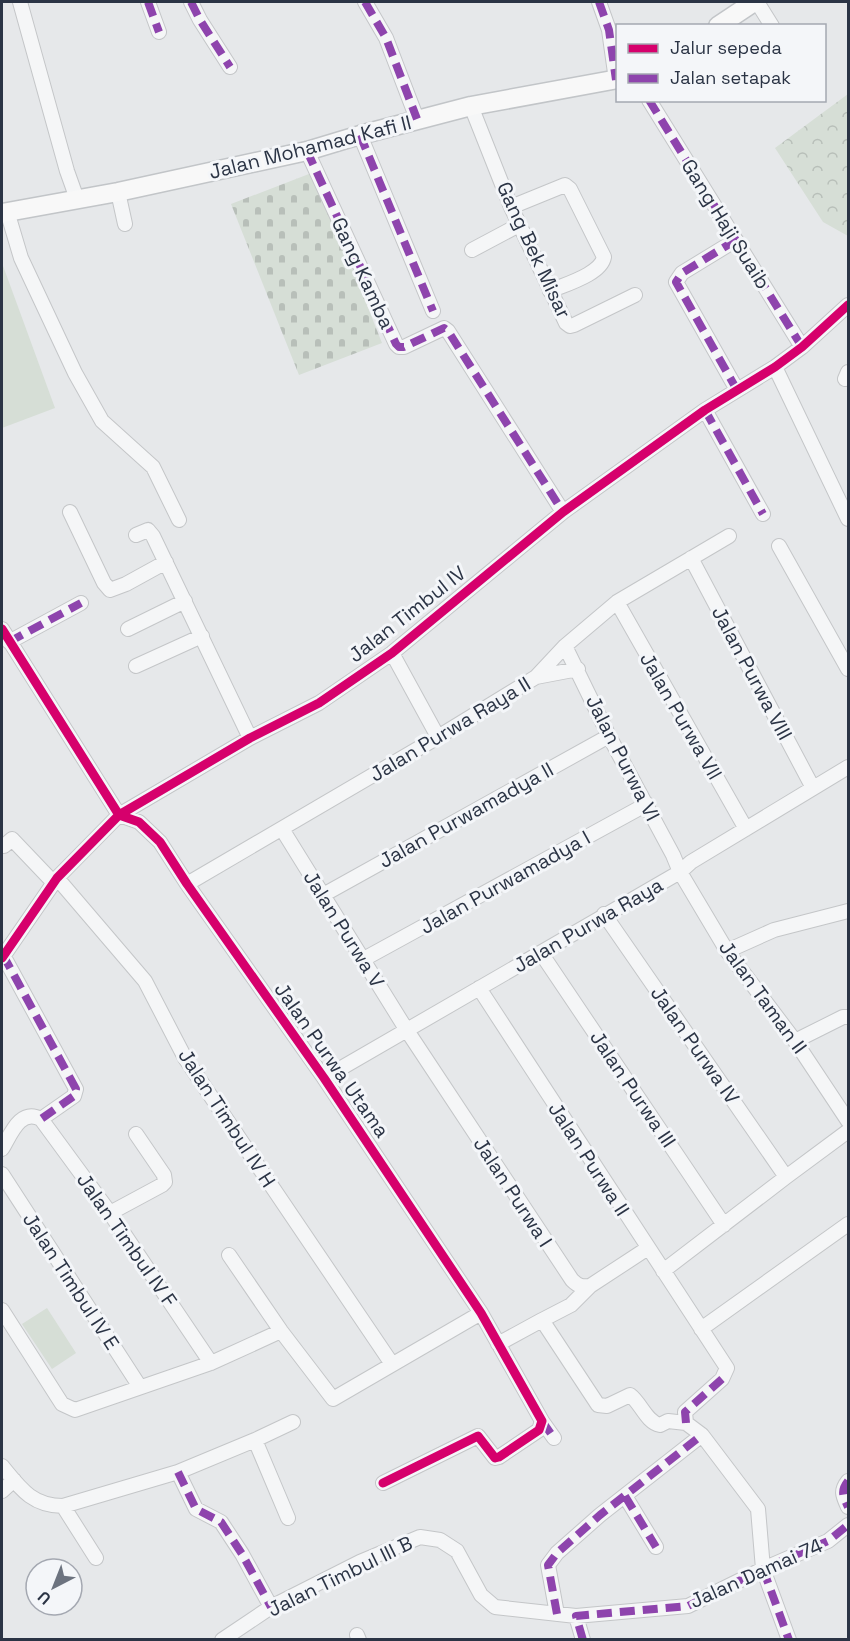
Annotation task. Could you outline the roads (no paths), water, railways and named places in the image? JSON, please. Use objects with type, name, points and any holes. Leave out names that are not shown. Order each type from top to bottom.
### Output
[{"type":"main road","points":[[721,24],[756,2]]},
{"type":"main road","name":"Jalan Mohamad Kafi II","points":[[4,212],[76,196],[118,192],[307,151],[416,116],[616,77]]},
{"type":"street","points":[[22,2],[67,171],[76,196]]},
{"type":"street","points":[[148,2],[159,32]]},
{"type":"street","points":[[191,2],[230,67]]},
{"type":"street","points":[[366,2],[386,38],[416,116]]},
{"type":"street","points":[[598,2],[609,30],[616,77]]},
{"type":"street","points":[[756,2],[771,24]]},
{"type":"street","name":"Gang Haji Suaib","points":[[650,102],[802,347]]},
{"type":"street","name":"Gang Bek Misar","points":[[471,106],[511,207],[566,323],[570,326],[635,295]]},
{"type":"street","points":[[360,135],[433,310]]},
{"type":"street","name":"Gang Kamba","points":[[307,151],[396,344],[404,347],[444,328],[448,331],[563,512]]},
{"type":"street","points":[[511,207],[566,185],[604,257],[603,264],[594,271],[550,291]]},
{"type":"street","points":[[118,192],[125,224]]},
{"type":"street","points":[[4,212],[21,258],[75,373],[102,421],[153,466],[179,520]]},
{"type":"street","points":[[472,250],[519,225]]},
{"type":"street","points":[[736,240],[682,273],[676,282],[737,390]]},
{"type":"street","name":"Jalan Timbul IV","points":[[2,956],[55,880],[119,815],[250,738],[319,703],[392,653],[563,512],[705,410],[775,367],[802,347],[849,305]]},
{"type":"street","points":[[775,367],[849,519]]},
{"type":"street","points":[[705,410],[763,514]]},
{"type":"street","points":[[70,512],[104,583],[110,590],[166,562]]},
{"type":"street","points":[[136,535],[148,530],[153,536],[250,738]]},
{"type":"street","name":"Jalan Purwa Raya II","points":[[188,884],[536,677],[565,646],[617,602],[729,536]]},
{"type":"street","points":[[779,546],[849,669]]},
{"type":"street","name":"Jalan Purwa VIII","points":[[691,558],[813,788]]},
{"type":"street","points":[[128,629],[185,601]]},
{"type":"street","name":"Jalan Purwa VII","points":[[617,602],[746,829]]},
{"type":"street","points":[[9,642],[81,603]]},
{"type":"street","points":[[2,629],[119,815]]},
{"type":"street","points":[[136,666],[202,636]]},
{"type":"street","name":"Jalan Purwa VI","points":[[565,646],[680,872]]},
{"type":"street","points":[[392,653],[438,737]]},
{"type":"street","points":[[536,677],[578,669]]},
{"type":"street","name":"Jalan Purwamadya II","points":[[323,895],[609,736]]},
{"type":"street","name":"Jalan Purwa Raya","points":[[324,1078],[680,872],[691,862],[849,767]]},
{"type":"street","name":"Jalan Purwamadya I","points":[[362,960],[647,804]]},
{"type":"street","name":"Jalan Purwa Utama","points":[[119,815],[139,822],[160,842],[324,1078],[481,1313],[554,1438]]},
{"type":"street","name":"Jalan Purwa V","points":[[282,829],[406,1029]]},
{"type":"street","name":"Jalan Timbul IV H","points":[[4,846],[12,839],[55,880],[145,981],[185,1058],[392,1364]]},
{"type":"street","name":"Jalan Taman II","points":[[680,872],[727,951],[795,1041],[849,1121]]},
{"type":"street","points":[[727,951],[774,930],[849,911]]},
{"type":"street","name":"Jalan Purwa IV","points":[[604,914],[786,1177]]},
{"type":"street","name":"Jalan Purwa III","points":[[541,953],[724,1225]]},
{"type":"street","points":[[2,956],[76,1089],[74,1096],[41,1119],[30,1116],[19,1120],[2,1149]]},
{"type":"street","name":"Jalan Purwa II","points":[[478,988],[727,1370],[722,1379],[686,1412],[686,1423]]},
{"type":"street","points":[[795,1041],[843,1017],[849,1017]]},
{"type":"street","name":"Jalan Purwa I","points":[[406,1029],[572,1280],[583,1287],[590,1286]]},
{"type":"street","name":"Jalan Timbul IV F","points":[[41,1119],[110,1213],[212,1363]]},
{"type":"street","points":[[663,1271],[849,1131]]},
{"type":"street","points":[[110,1213],[165,1182],[164,1175],[136,1134]]},
{"type":"street","name":"Jalan Timbul IV E","points":[[2,1174],[140,1387]]},
{"type":"street","points":[[701,1329],[849,1224]]},
{"type":"street","points":[[498,1344],[571,1305],[590,1286],[648,1248]]},
{"type":"street","points":[[229,1254],[281,1330],[333,1399],[481,1313]]},
{"type":"street","points":[[2,1310],[62,1404],[75,1410],[212,1363],[281,1330]]},
{"type":"street","points":[[542,1320],[598,1405],[607,1406],[630,1395],[653,1424],[660,1425],[668,1421],[686,1423],[702,1435],[758,1509],[763,1569],[789,1640]]},
{"type":"street","points":[[383,1483],[478,1436],[491,1455],[495,1458],[499,1457],[538,1430],[542,1421]]},
{"type":"street","points":[[2,1466],[37,1502],[50,1506],[63,1506],[178,1472],[293,1422]]},
{"type":"street","points":[[557,1614],[548,1565],[557,1553],[702,1435]]},
{"type":"street","points":[[255,1440],[288,1518]]},
{"type":"street","points":[[178,1472],[196,1509],[221,1522],[242,1554],[271,1607]]},
{"type":"street","points":[[2,1491],[14,1480]]},
{"type":"street","points":[[849,1481],[843,1489],[843,1496],[849,1507]]},
{"type":"street","points":[[625,1496],[656,1547]]},
{"type":"street","points":[[63,1506],[96,1558]]},
{"type":"street","name":"Jalan Damai 74","points":[[576,1616],[688,1606],[763,1569],[828,1541],[849,1525]]},
{"type":"street","name":"Jalan Timbul III B","points":[[222,1640],[271,1607],[360,1562],[420,1537],[440,1539],[457,1551],[481,1595],[495,1607],[576,1616]]},
{"type":"street","points":[[576,1616],[583,1640]]}]
